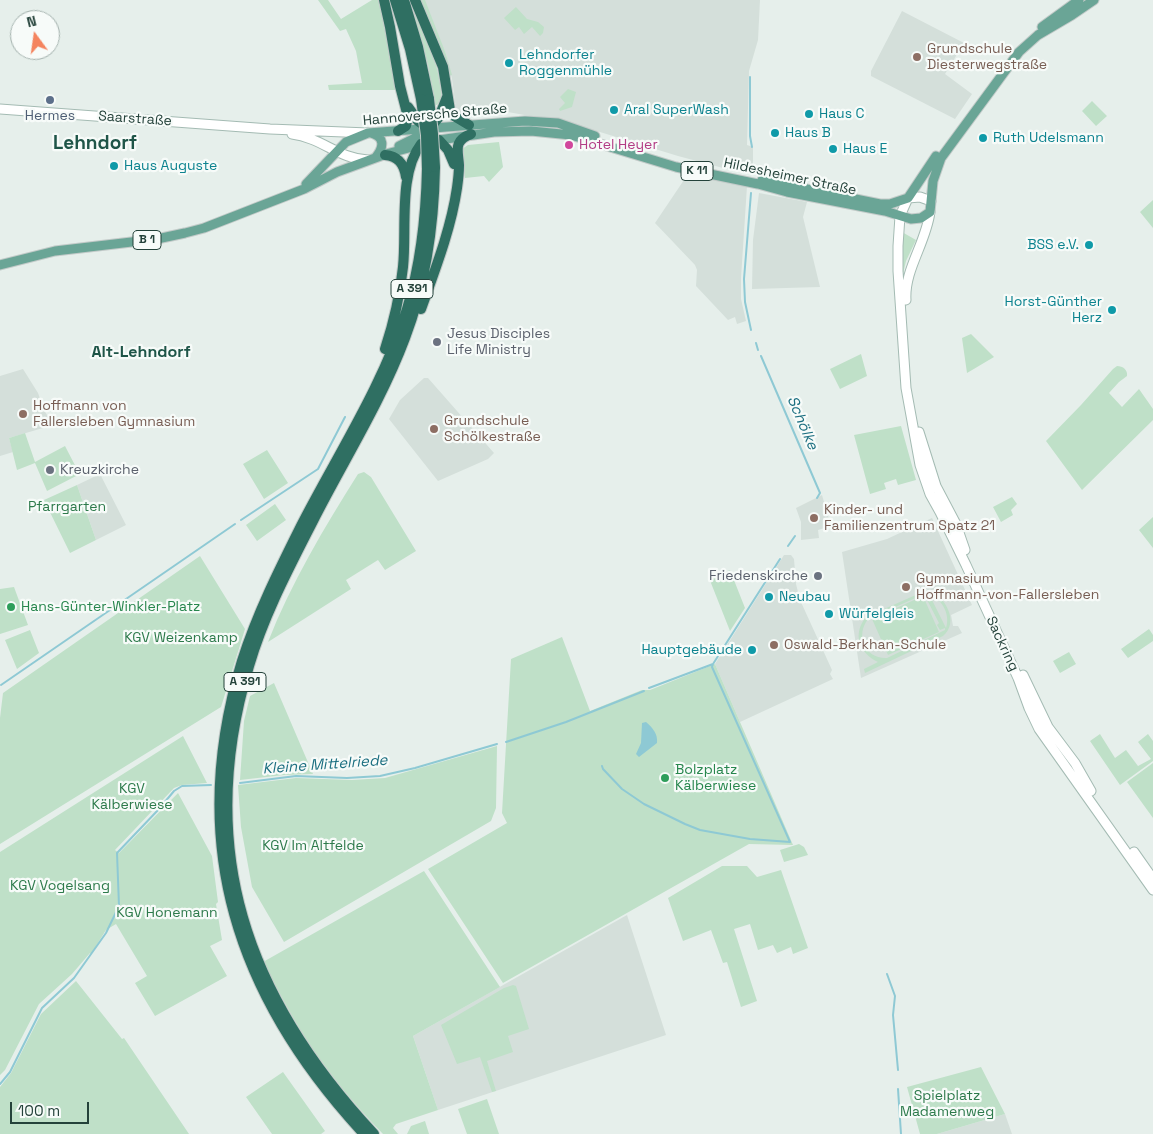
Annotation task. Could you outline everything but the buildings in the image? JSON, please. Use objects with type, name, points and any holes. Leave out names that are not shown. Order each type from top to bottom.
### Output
[{"type":"highway","points":[[384,0],[408,123],[401,131]]},
{"type":"highway","name":"A 391","points":[[364,1134],[332,1097],[294,1046],[276,1016],[257,971],[226,882],[220,822],[220,774],[230,710],[242,660],[271,589],[306,516],[368,402],[397,337],[412,291],[424,223],[433,134],[425,99],[394,0]]},
{"type":"highway","name":"A 391","points":[[404,0],[418,47],[425,99]]},
{"type":"highway","points":[[406,336],[416,324],[432,278],[455,200],[458,146],[469,131],[452,114],[443,67],[415,0]]},
{"type":"highway","points":[[406,183],[411,162],[430,136],[442,111],[447,94]]},
{"type":"highway","points":[[404,99],[414,117],[430,136],[451,154],[457,179]]},
{"type":"highway","points":[[368,402],[368,393],[392,329],[404,257],[405,170],[400,162],[391,156],[379,156]]},
{"type":"highway","name":"A 391","points":[[251,954],[234,880],[228,822],[228,774],[237,711],[250,664],[278,592],[314,519],[378,399],[406,336],[422,282],[430,244],[434,201],[431,168]]},
{"type":"highway","name":"A 391","points":[[257,971],[301,1043],[340,1095],[374,1134]]},
{"type":"main road","points":[[930,212],[934,166],[953,132],[1019,45],[1027,37],[1079,0]]},
{"type":"main road","points":[[900,216],[908,198],[1024,46],[1042,32],[1094,0]]},
{"type":"main road","name":"Saarstraße","points":[[0,109],[270,129],[369,132]]},
{"type":"main road","name":"Hannoversche Straße","points":[[0,265],[55,251],[157,239],[204,228],[430,136],[525,121],[555,123],[576,132]]},
{"type":"main road","name":"Saarstraße","points":[[270,129],[317,140],[336,152],[357,160],[379,156]]},
{"type":"main road","name":"Saarstraße","points":[[297,134],[307,130]]},
{"type":"main road","name":"Hannoversche Straße","points":[[289,194],[309,182],[348,140],[369,132],[401,131],[430,136]]},
{"type":"main road","points":[[369,132],[378,136],[382,142],[379,156]]},
{"type":"main road","name":"Hildesheimer Straße","points":[[576,132],[687,170],[758,184],[787,192],[882,208]]},
{"type":"main road","name":"K 11","points":[[882,208],[908,198],[917,197],[931,201]]},
{"type":"main road","name":"K 11","points":[[882,208],[912,219],[919,219],[930,212]]},
{"type":"main road","name":"Sackring","points":[[930,212],[926,234],[906,286],[910,375],[914,412],[921,442],[937,489],[956,524],[964,548],[1047,725],[1148,876]]},
{"type":"main road","name":"Sackring","points":[[900,216],[898,271],[906,396],[919,461],[927,487],[969,571],[1018,678],[1036,723],[1148,876]]},
{"type":"main road","points":[[1148,876],[1153,890]]},
{"type":"shaded area","points":[[420,0],[760,0],[758,40],[749,71],[747,145],[753,147],[753,173],[723,168],[678,156],[574,124],[508,112],[460,113],[456,110],[452,79],[446,54]]},
{"type":"shaded area","name":"Grundschule Diesterwegstraße","points":[[902,11],[964,43],[945,74],[972,94],[955,119],[871,76],[871,71]]},
{"type":"shaded area","points":[[688,174],[747,186],[741,278],[741,299],[746,321],[737,324],[735,317],[728,320],[696,286],[697,270],[695,265],[655,223]]},
{"type":"shaded area","points":[[759,193],[807,202],[803,217],[820,287],[752,289],[753,240]]},
{"type":"shaded area","name":"Hoffmann von Fallersleben Gymnasium","points":[[23,369],[38,393],[44,410],[53,425],[9,438],[13,452],[0,456],[0,376]]},
{"type":"shaded area","name":"Grundschule Schölkestraße","points":[[424,378],[428,378],[494,453],[488,459],[438,481],[389,419],[400,400]]},
{"type":"shaded area","points":[[100,474],[126,525],[96,540],[77,485]]},
{"type":"shaded area","name":"Kinder- und Familienzentrum Spatz 21","points":[[822,495],[831,526],[818,530],[819,538],[801,540],[801,522],[796,508]]},
{"type":"shaded area","name":"Gymnasium Hoffmann-von-Fallersleben","points":[[932,518],[972,605],[951,615],[953,626],[958,626],[962,633],[861,678],[842,552],[887,539]]},
{"type":"shaded area","name":"Oswald-Berkhan-Schule","points":[[784,555],[791,555],[794,559],[796,584],[800,600],[832,670],[830,674],[833,679],[740,722],[715,664]]},
{"type":"shaded area","points":[[627,915],[666,1035],[438,1110],[413,1036]]},
{"type":"shaded area","points":[[1005,1114],[1012,1134],[937,1134]]},
{"type":"green space","points":[[318,0],[328,0],[341,19],[372,0],[379,0],[396,87],[395,90],[329,90],[328,85],[362,83],[356,51],[346,29],[340,31]]},
{"type":"green space","points":[[408,0],[411,0],[435,61],[442,101],[435,106],[428,65]]},
{"type":"green space","points":[[420,0],[425,0],[452,75],[449,76]]},
{"type":"green space","points":[[516,7],[527,19],[538,22],[544,27],[543,33],[540,36],[532,27],[524,34],[519,27],[515,30],[504,18]]},
{"type":"green space","points":[[568,89],[576,92],[572,107],[560,111],[559,109],[565,103],[560,97]]},
{"type":"green space","points":[[1092,101],[1107,116],[1096,126],[1082,111]]},
{"type":"green space","points":[[499,142],[503,167],[489,182],[484,176],[465,178],[462,149],[468,145]]},
{"type":"green space","points":[[1153,200],[1153,228],[1140,212]]},
{"type":"green space","points":[[902,232],[916,240],[906,261],[903,274],[901,274]]},
{"type":"green space","points":[[971,334],[994,357],[967,373],[962,338]]},
{"type":"green space","points":[[861,354],[867,376],[840,389],[830,369]]},
{"type":"green space","points":[[1117,366],[1125,369],[1127,376],[1109,393],[1122,407],[1139,389],[1153,409],[1153,420],[1082,490],[1046,441]]},
{"type":"green space","points":[[901,426],[916,480],[898,485],[896,479],[884,483],[886,489],[870,494],[854,435]]},
{"type":"green space","points":[[25,433],[35,462],[65,446],[79,473],[78,475],[47,491],[35,463],[17,470],[9,438]]},
{"type":"green space","points":[[267,450],[288,483],[264,499],[243,464]]},
{"type":"green space","points":[[364,472],[371,477],[416,551],[385,570],[378,560],[346,580],[351,589],[268,642],[287,598],[309,556],[358,474]]},
{"type":"green space","name":"Pfarrgarten","points":[[77,485],[96,540],[70,553],[44,500]]},
{"type":"green space","points":[[1012,497],[1017,504],[1011,510],[1013,515],[1001,522],[993,507]]},
{"type":"green space","points":[[275,504],[286,520],[257,541],[246,525]]},
{"type":"green space","points":[[1153,517],[1153,548],[1139,530]]},
{"type":"green space","name":"KGV Weizenkamp","points":[[200,556],[245,629],[221,707],[0,844],[0,718],[3,693]]},
{"type":"green space","points":[[730,570],[745,608],[730,631],[709,578]]},
{"type":"green space","name":"Hans-Günter-Winkler-Platz","points":[[14,587],[28,625],[0,634],[0,589]]},
{"type":"green space","points":[[927,590],[934,593],[944,603],[950,617],[950,624],[943,636],[865,673],[864,669],[878,662],[866,654],[860,642],[859,630],[866,617]],"holes":[[[927,593],[932,595],[937,598],[946,612],[946,628],[929,594],[925,596],[939,623],[937,625],[940,630],[945,628],[945,630],[887,658],[873,655],[868,651],[862,639],[862,632],[868,619]]]},
{"type":"green space","points":[[923,596],[939,632],[888,655],[872,619]]},
{"type":"green space","points":[[1149,629],[1153,635],[1153,641],[1128,658],[1121,649]]},
{"type":"green space","points":[[30,630],[39,653],[17,669],[5,640]]},
{"type":"green space","points":[[562,637],[590,711],[715,664],[793,845],[749,844],[503,983],[428,869],[507,823],[502,813],[511,659]]},
{"type":"green space","points":[[1069,652],[1076,664],[1060,673],[1053,661]]},
{"type":"green space","points":[[274,683],[313,774],[240,780],[244,721],[250,696]]},
{"type":"green space","points":[[1100,734],[1115,758],[1126,750],[1138,766],[1151,759],[1138,742],[1148,734],[1153,741],[1153,761],[1120,785],[1090,741]]},
{"type":"green space","points":[[183,736],[207,783],[182,785],[174,788],[115,850],[119,853],[178,793],[212,856],[218,902],[216,904],[222,940],[210,946],[227,976],[155,1016],[135,983],[147,976],[116,924],[106,930],[91,954],[39,1004],[5,1070],[0,1075],[0,852]]},
{"type":"green space","name":"KGV Im Altfelde","points":[[497,746],[496,808],[491,821],[284,942],[252,887],[241,827],[238,785],[296,778],[352,780],[385,778]]},
{"type":"green space","points":[[1153,763],[1153,818],[1127,782]]},
{"type":"green space","points":[[799,844],[804,847],[808,855],[784,862],[780,850]]},
{"type":"green space","points":[[722,866],[747,866],[757,877],[781,870],[808,948],[793,954],[791,947],[777,953],[773,945],[758,950],[750,924],[734,929],[757,1001],[741,1007],[727,962],[723,963],[711,930],[683,941],[668,898]]},
{"type":"green space","points":[[424,871],[500,987],[413,1036],[438,1110],[396,1124],[393,1128],[398,1134],[383,1134],[362,1112],[314,1052],[294,1020],[263,962]]},
{"type":"green space","points":[[76,981],[122,1039],[124,1038],[189,1134],[0,1134],[0,1087],[11,1073],[41,1014]]},
{"type":"green space","points":[[516,986],[529,1029],[508,1036],[513,1052],[487,1061],[496,1091],[492,1092],[480,1057],[457,1064],[441,1025],[504,988]]},
{"type":"green space","name":"Spielplatz Madamenweg","points":[[981,1067],[1005,1114],[937,1134],[920,1134],[907,1087]]},
{"type":"green space","points":[[283,1072],[325,1131],[321,1134],[272,1134],[246,1097]]},
{"type":"green space","points":[[487,1099],[499,1134],[467,1134],[458,1109]]},
{"type":"green space","points":[[425,1121],[429,1134],[407,1134],[411,1126]]},
{"type":"water","points":[[646,722],[654,731],[657,743],[639,757],[636,754],[641,743],[642,723]]},
{"type":"waterway","name":"Schölke","points":[[750,77],[750,136],[752,147]]},
{"type":"waterway","name":"Schölke","points":[[751,193],[744,279],[745,302],[751,330]]},
{"type":"waterway","name":"Schölke","points":[[756,343],[758,350]]},
{"type":"waterway","name":"Schölke","points":[[761,356],[820,493],[817,498]]},
{"type":"waterway","points":[[241,520],[318,469],[345,417]]},
{"type":"waterway","points":[[1,685],[235,524]]},
{"type":"waterway","name":"Schölke","points":[[788,546],[795,536]]},
{"type":"waterway","name":"Schölke","points":[[713,664],[780,559]]},
{"type":"waterway","name":"Kleine Mittelriede","points":[[649,688],[713,664]]},
{"type":"waterway","points":[[602,766],[622,789],[644,804],[685,824],[700,830],[750,839],[790,842],[712,667],[713,664]]},
{"type":"waterway","name":"Kleine Mittelriede","points":[[506,742],[566,722],[644,691]]},
{"type":"waterway","name":"Kleine Mittelriede","points":[[240,783],[296,776],[347,778],[380,776],[415,768],[497,744]]},
{"type":"waterway","name":"Kleine Mittelriede","points":[[0,1084],[10,1072],[42,1008],[74,978],[106,933],[119,906],[117,853],[174,791],[182,786],[211,785]]},
{"type":"waterway","points":[[887,974],[895,996],[893,1015],[898,1070]]},
{"type":"waterway","points":[[898,1089],[901,1134]]},
{"type":"place","name":"Grundschule Diesterwegstraße","points":[[917,57]]},
{"type":"place","name":"Lehndorfer Roggenmühle","points":[[509,63]]},
{"type":"place","name":"Hermes","points":[[50,100]]},
{"type":"place","name":"Aral SuperWash","points":[[614,110]]},
{"type":"place","name":"Haus C","points":[[809,114]]},
{"type":"place","name":"Haus B","points":[[775,133]]},
{"type":"place","name":"Ruth Udelsmann","points":[[983,138]]},
{"type":"place","name":"Hotel Heyer","points":[[569,145]]},
{"type":"place","name":"Haus E","points":[[833,149]]},
{"type":"place","name":"Haus Auguste","points":[[114,166]]},
{"type":"place","name":"BSS e.V.","points":[[1089,245]]},
{"type":"place","name":"Horst-Günther Herz","points":[[1112,310]]},
{"type":"place","name":"Jesus Disciples Life Ministry","points":[[437,342]]},
{"type":"place","name":"Hoffmann von Fallersleben Gymnasium","points":[[23,414]]},
{"type":"place","name":"Grundschule Schölkestraße","points":[[434,429]]},
{"type":"place","name":"Kreuzkirche","points":[[50,470]]},
{"type":"place","name":"Kinder- und Familienzentrum Spatz 21","points":[[814,518]]},
{"type":"place","name":"Friedenskirche","points":[[818,576]]},
{"type":"place","name":"Gymnasium Hoffmann-von-Fallersleben","points":[[906,587]]},
{"type":"place","name":"Neubau","points":[[769,597]]},
{"type":"place","name":"Hans-Günter-Winkler-Platz","points":[[11,607]]},
{"type":"place","name":"Würfelgleis","points":[[829,614]]},
{"type":"place","name":"Oswald-Berkhan-Schule","points":[[774,645]]},
{"type":"place","name":"Hauptgebäude","points":[[752,650]]},
{"type":"place","name":"Bolzplatz Kälberwiese","points":[[665,778]]},
{"type":"district","name":"Lehndorf","points":[[95,144]]},
{"type":"district","name":"Alt-Lehndorf","points":[[141,353]]},
{"type":"park label","name":"KGV Kälberwiese","points":[[132,798]]},
{"type":"park label","name":"KGV Vogelsang","points":[[60,886]]},
{"type":"park label","name":"KGV Honemann","points":[[167,913]]}]
